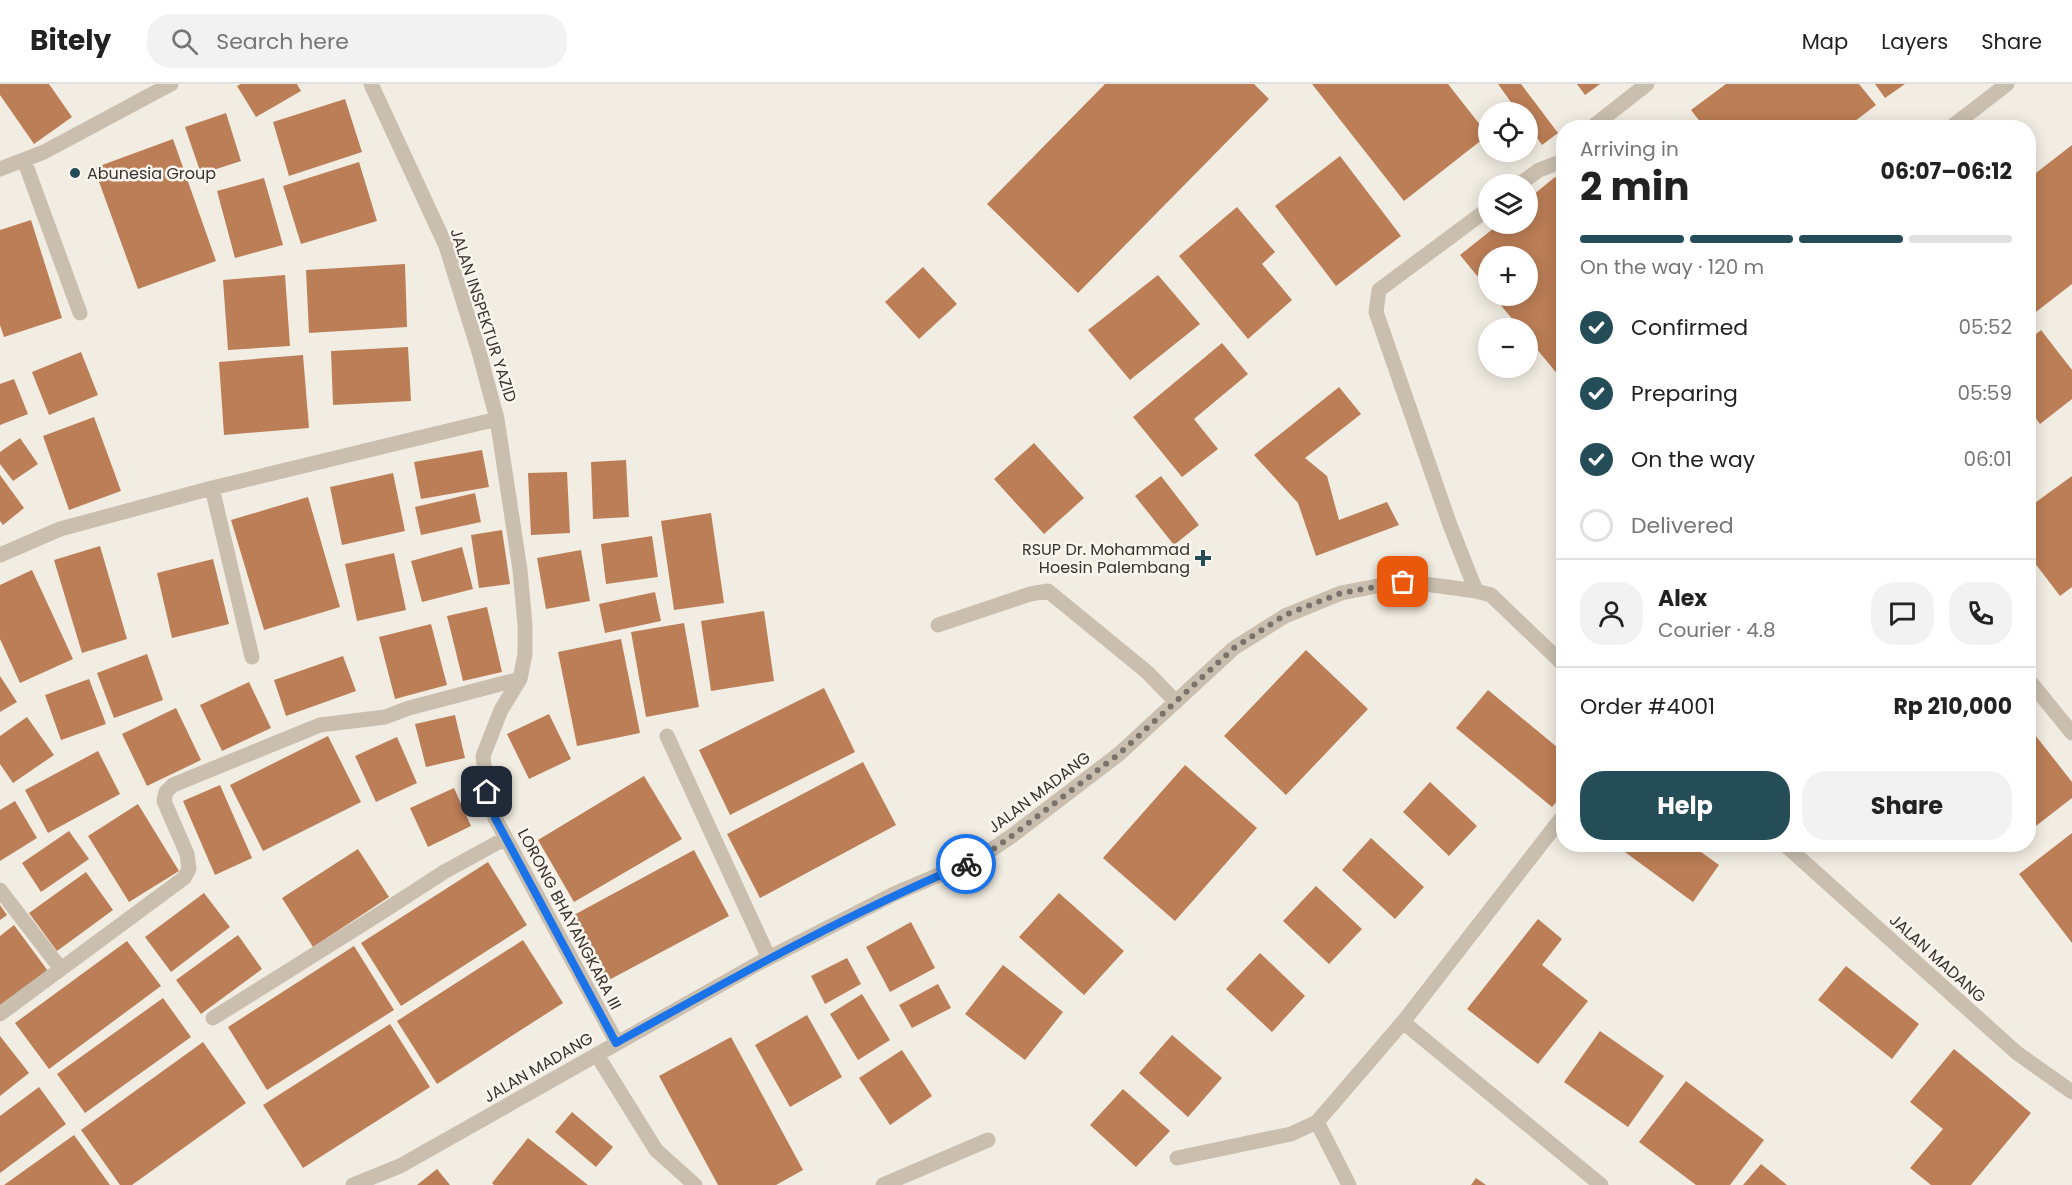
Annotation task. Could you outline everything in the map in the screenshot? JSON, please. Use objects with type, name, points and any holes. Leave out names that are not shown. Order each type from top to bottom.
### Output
[{"type":"street","points":[[0,169],[44,152],[171,84]]},
{"type":"street","name":"JALAN INSPEKTUR YAZID","points":[[371,84],[446,246],[479,352],[497,419],[520,570]]},
{"type":"street","points":[[1601,120],[1647,84]]},
{"type":"street","points":[[1960,120],[2007,84]]},
{"type":"street","points":[[24,160],[80,313]]},
{"type":"street","points":[[1534,174],[1556,164]]},
{"type":"street","points":[[1476,591],[1446,514],[1376,312],[1376,303],[1379,290],[1478,216]]},
{"type":"street","points":[[0,555],[60,529],[212,488],[497,419]]},
{"type":"street","points":[[212,488],[252,657]]},
{"type":"street","name":"LORONG BHAYANGKARA III","points":[[520,570],[525,654],[520,679],[501,710],[483,756],[487,792],[495,818],[616,1043]]},
{"type":"street","name":"JALAN MADANG","points":[[353,1185],[400,1166],[769,958],[894,894],[981,858],[1119,754],[1234,648],[1285,615],[1341,593],[1403,582],[1476,591],[1491,595],[1556,657]]},
{"type":"street","points":[[938,625],[1030,594],[1048,591],[1147,672],[1176,702]]},
{"type":"street","points":[[0,1014],[184,878],[189,869],[187,854],[164,801],[166,792],[173,785],[320,725],[385,717],[409,708],[520,679]]},
{"type":"street","points":[[2036,688],[2072,733]]},
{"type":"street","points":[[667,736],[769,958]]},
{"type":"street","points":[[1177,1158],[1291,1134],[1317,1122],[1403,1022],[1556,825]]},
{"type":"street","points":[[213,1018],[444,872],[506,838]]},
{"type":"street","name":"JALAN MADANG","points":[[1793,852],[2017,1053],[2072,1092]]},
{"type":"street","points":[[0,890],[61,969]]},
{"type":"street","points":[[1403,1022],[1601,1185]]},
{"type":"street","points":[[597,1055],[656,1150],[695,1185]]},
{"type":"street","points":[[1317,1122],[1349,1185]]},
{"type":"street","points":[[883,1185],[988,1140]]},
{"type":"building","points":[[0,84],[49,84],[72,117],[34,144],[0,95]]},
{"type":"building","points":[[241,84],[297,84],[301,91],[256,117],[237,86]]},
{"type":"building","points":[[1105,84],[1254,84],[1269,99],[1078,293],[987,204]]},
{"type":"building","points":[[1312,84],[1448,84],[1478,122],[1478,143],[1404,201]]},
{"type":"building","points":[[1498,84],[1521,84],[1535,102],[1511,102]]},
{"type":"building","points":[[1577,84],[1600,84],[1585,95]]},
{"type":"building","points":[[1726,84],[1859,84],[1876,105],[1856,120],[1699,120],[1691,110]]},
{"type":"building","points":[[1875,84],[1905,84],[1885,98]]},
{"type":"building","points":[[345,99],[362,152],[289,176],[273,122]]},
{"type":"building","points":[[1538,107],[1556,130],[1556,134],[1542,145],[1538,139]]},
{"type":"building","points":[[226,113],[241,161],[201,174],[185,127]]},
{"type":"building","points":[[173,139],[216,261],[138,289],[94,168]]},
{"type":"building","points":[[2072,145],[2072,284],[2036,312],[2036,173]]},
{"type":"building","points":[[1340,156],[1401,236],[1336,286],[1275,206]]},
{"type":"building","points":[[359,162],[377,221],[301,244],[283,186]]},
{"type":"building","points":[[1555,177],[1556,372],[1538,350],[1538,318],[1512,318],[1501,306],[1538,306],[1538,246],[1478,246],[1478,277],[1460,255],[1486,234],[1538,234],[1538,191]]},
{"type":"building","points":[[264,178],[283,245],[235,258],[217,191]]},
{"type":"building","points":[[1237,207],[1275,252],[1262,264],[1292,300],[1248,339],[1179,256]]},
{"type":"building","points":[[31,220],[62,318],[4,337],[0,325],[0,230]]},
{"type":"building","points":[[405,264],[407,327],[309,333],[306,270]]},
{"type":"building","points":[[923,267],[957,304],[919,339],[885,302]]},
{"type":"building","points":[[285,275],[290,346],[228,350],[223,280]]},
{"type":"building","points":[[1158,275],[1200,324],[1130,380],[1088,330]]},
{"type":"building","points":[[2041,330],[2072,370],[2072,399],[2040,424],[2036,419],[2036,334]]},
{"type":"building","points":[[1222,343],[1248,374],[1194,419],[1218,449],[1182,477],[1133,417]]},
{"type":"building","points":[[408,347],[411,401],[333,405],[331,351]]},
{"type":"building","points":[[81,352],[98,395],[49,415],[32,372]]},
{"type":"building","points":[[303,355],[309,428],[224,435],[219,362]]},
{"type":"building","points":[[14,379],[28,414],[0,425],[0,384]]},
{"type":"building","points":[[1339,387],[1361,414],[1305,458],[1327,476],[1339,520],[1387,502],[1399,525],[1316,556],[1298,503],[1254,455]]},
{"type":"building","points":[[94,417],[121,491],[69,510],[43,436]]},
{"type":"building","points":[[20,438],[38,464],[13,481],[0,464],[0,452]]},
{"type":"building","points":[[1034,443],[1084,498],[1044,534],[994,479]]},
{"type":"building","points":[[482,450],[489,487],[421,499],[414,462]]},
{"type":"building","points":[[626,460],[629,517],[593,519],[591,462]]},
{"type":"building","points":[[567,472],[570,533],[531,535],[528,473]]},
{"type":"building","points":[[393,473],[405,531],[342,545],[330,487]]},
{"type":"building","points":[[0,475],[24,508],[3,525],[0,521]]},
{"type":"building","points":[[1161,476],[1199,525],[1174,545],[1135,496]]},
{"type":"building","points":[[2072,476],[2072,587],[2060,596],[2036,564],[2036,502]]},
{"type":"building","points":[[475,493],[481,522],[421,535],[415,507]]},
{"type":"building","points":[[308,497],[340,607],[264,630],[231,520]]},
{"type":"building","points":[[711,513],[724,603],[674,610],[661,521]]},
{"type":"building","points":[[502,530],[510,584],[479,588],[471,535]]},
{"type":"building","points":[[652,536],[658,577],[606,584],[601,544]]},
{"type":"building","points":[[100,546],[127,639],[82,653],[54,560]]},
{"type":"building","points":[[462,547],[473,589],[422,602],[411,561]]},
{"type":"building","points":[[581,550],[590,601],[546,609],[537,558]]},
{"type":"building","points":[[394,553],[406,610],[357,621],[345,564]]},
{"type":"building","points":[[213,559],[229,624],[172,638],[157,573]]},
{"type":"building","points":[[32,570],[73,659],[20,683],[0,639],[0,585]]},
{"type":"building","points":[[655,592],[661,621],[605,633],[599,604]]},
{"type":"building","points":[[487,607],[502,672],[463,681],[447,616]]},
{"type":"building","points":[[764,611],[774,681],[711,691],[701,621]]},
{"type":"building","points":[[684,623],[699,707],[646,717],[631,632]]},
{"type":"building","points":[[431,624],[447,685],[395,699],[379,637]]},
{"type":"building","points":[[621,639],[640,733],[577,746],[558,652]]},
{"type":"building","points":[[1306,650],[1368,709],[1286,795],[1224,736]]},
{"type":"building","points":[[147,654],[163,700],[114,718],[97,673]]},
{"type":"building","points":[[343,656],[356,691],[286,716],[274,680]]},
{"type":"building","points":[[0,676],[17,702],[0,712]]},
{"type":"building","points":[[89,679],[106,724],[61,740],[45,695]]},
{"type":"building","points":[[249,682],[271,728],[222,751],[200,705]]},
{"type":"building","points":[[824,688],[855,752],[730,815],[699,750]]},
{"type":"building","points":[[1488,690],[1556,746],[1556,802],[1552,807],[1456,728]]},
{"type":"building","points":[[176,708],[201,760],[147,786],[122,734]]},
{"type":"building","points":[[549,714],[571,759],[529,779],[507,734]]},
{"type":"building","points":[[455,715],[465,758],[426,767],[415,724]]},
{"type":"building","points":[[27,717],[54,755],[13,783],[0,764],[0,736]]},
{"type":"building","points":[[328,736],[361,802],[263,851],[230,785]]},
{"type":"building","points":[[2036,736],[2072,782],[2072,798],[2036,826]]},
{"type":"building","points":[[397,737],[417,783],[376,802],[355,756]]},
{"type":"building","points":[[98,751],[120,794],[48,833],[25,790]]},
{"type":"building","points":[[863,762],[896,825],[760,898],[727,834]]},
{"type":"building","points":[[1185,765],[1257,828],[1175,921],[1103,858]]},
{"type":"building","points":[[644,776],[682,839],[574,902],[538,840]]},
{"type":"building","points":[[1430,782],[1477,826],[1449,856],[1403,812]]},
{"type":"building","points":[[220,785],[252,858],[215,875],[183,801]]},
{"type":"building","points":[[454,788],[471,826],[428,847],[410,808]]},
{"type":"building","points":[[15,801],[37,838],[0,861],[0,810]]},
{"type":"building","points":[[138,804],[179,871],[129,902],[88,836]]},
{"type":"building","points":[[69,831],[89,859],[41,892],[22,863]]},
{"type":"building","points":[[2072,833],[2072,943],[2019,874]]},
{"type":"building","points":[[1371,838],[1424,887],[1395,919],[1342,870]]},
{"type":"building","points":[[358,849],[389,897],[313,947],[282,898]]},
{"type":"building","points":[[694,850],[729,916],[607,981],[572,916]]},
{"type":"building","points":[[1625,852],[1701,852],[1719,865],[1693,902]]},
{"type":"building","points":[[488,862],[527,925],[401,1006],[361,943]]},
{"type":"building","points":[[86,872],[113,910],[57,951],[29,913]]},
{"type":"building","points":[[1316,886],[1362,929],[1329,964],[1283,921]]},
{"type":"building","points":[[204,893],[230,927],[171,972],[145,937]]},
{"type":"building","points":[[1059,893],[1124,951],[1084,995],[1019,937]]},
{"type":"building","points":[[0,905],[7,915],[0,920]]},
{"type":"building","points":[[1538,919],[1562,939],[1542,965],[1588,1001],[1538,1064],[1467,1009]]},
{"type":"building","points":[[911,922],[935,968],[890,992],[866,947]]},
{"type":"building","points":[[14,925],[48,971],[0,1007],[0,936]]},
{"type":"building","points":[[238,935],[262,969],[201,1014],[176,980]]},
{"type":"building","points":[[523,940],[563,1003],[437,1084],[397,1021]]},
{"type":"building","points":[[127,941],[161,986],[49,1069],[15,1023]]},
{"type":"building","points":[[354,946],[394,1010],[267,1090],[228,1027]]},
{"type":"building","points":[[1260,953],[1305,996],[1272,1032],[1226,989]]},
{"type":"building","points":[[847,958],[861,984],[825,1004],[811,976]]},
{"type":"building","points":[[1003,965],[1063,1012],[1025,1060],[965,1014]]},
{"type":"building","points":[[1846,966],[1919,1024],[1892,1059],[1818,1000]]},
{"type":"building","points":[[938,984],[951,1008],[912,1028],[899,1005]]},
{"type":"building","points":[[862,994],[890,1040],[858,1060],[830,1014]]},
{"type":"building","points":[[163,998],[191,1037],[85,1113],[57,1074]]},
{"type":"building","points":[[807,1015],[842,1077],[790,1107],[755,1045]]},
{"type":"building","points":[[390,1024],[430,1087],[303,1168],[263,1105]]},
{"type":"building","points":[[1600,1031],[1664,1076],[1628,1127],[1564,1082]]},
{"type":"building","points":[[1172,1035],[1222,1078],[1188,1117],[1139,1073]]},
{"type":"building","points":[[0,1036],[29,1073],[0,1096]]},
{"type":"building","points":[[731,1037],[803,1170],[776,1185],[718,1185],[659,1076]]},
{"type":"building","points":[[203,1042],[246,1103],[132,1185],[120,1185],[81,1130]]},
{"type":"building","points":[[1954,1049],[2031,1113],[1971,1185],[1931,1185],[1910,1168],[1943,1129],[1910,1102]]},
{"type":"building","points":[[902,1050],[932,1096],[890,1125],[859,1078]]},
{"type":"building","points":[[1686,1081],[1764,1140],[1730,1185],[1696,1185],[1639,1142]]},
{"type":"building","points":[[39,1087],[66,1124],[0,1173],[0,1116]]},
{"type":"building","points":[[1123,1089],[1170,1131],[1136,1167],[1090,1125]]},
{"type":"building","points":[[572,1112],[613,1147],[596,1167],[555,1132]]},
{"type":"building","points":[[74,1135],[110,1185],[4,1185]]},
{"type":"building","points":[[528,1138],[588,1185],[494,1185],[492,1183]]},
{"type":"building","points":[[1761,1164],[1787,1185],[1743,1185]]},
{"type":"building","points":[[437,1169],[450,1185],[417,1185]]},
{"type":"building","points":[[1476,1178],[1486,1185],[1471,1185]]},
{"type":"way so far","points":[[966,864],[981,858],[1013,835],[1119,754],[1234,648],[1285,615],[1341,593],[1403,582]]},
{"type":"place","name":"Abunesia Group","points":[[75,173]]},
{"type":"place","name":"RSUP Dr. Mohammad Hoesin Palembang","points":[[1203,558]]},
{"type":"route","points":[[487,792],[495,818],[616,1043],[769,958],[894,894],[966,864]]}]
